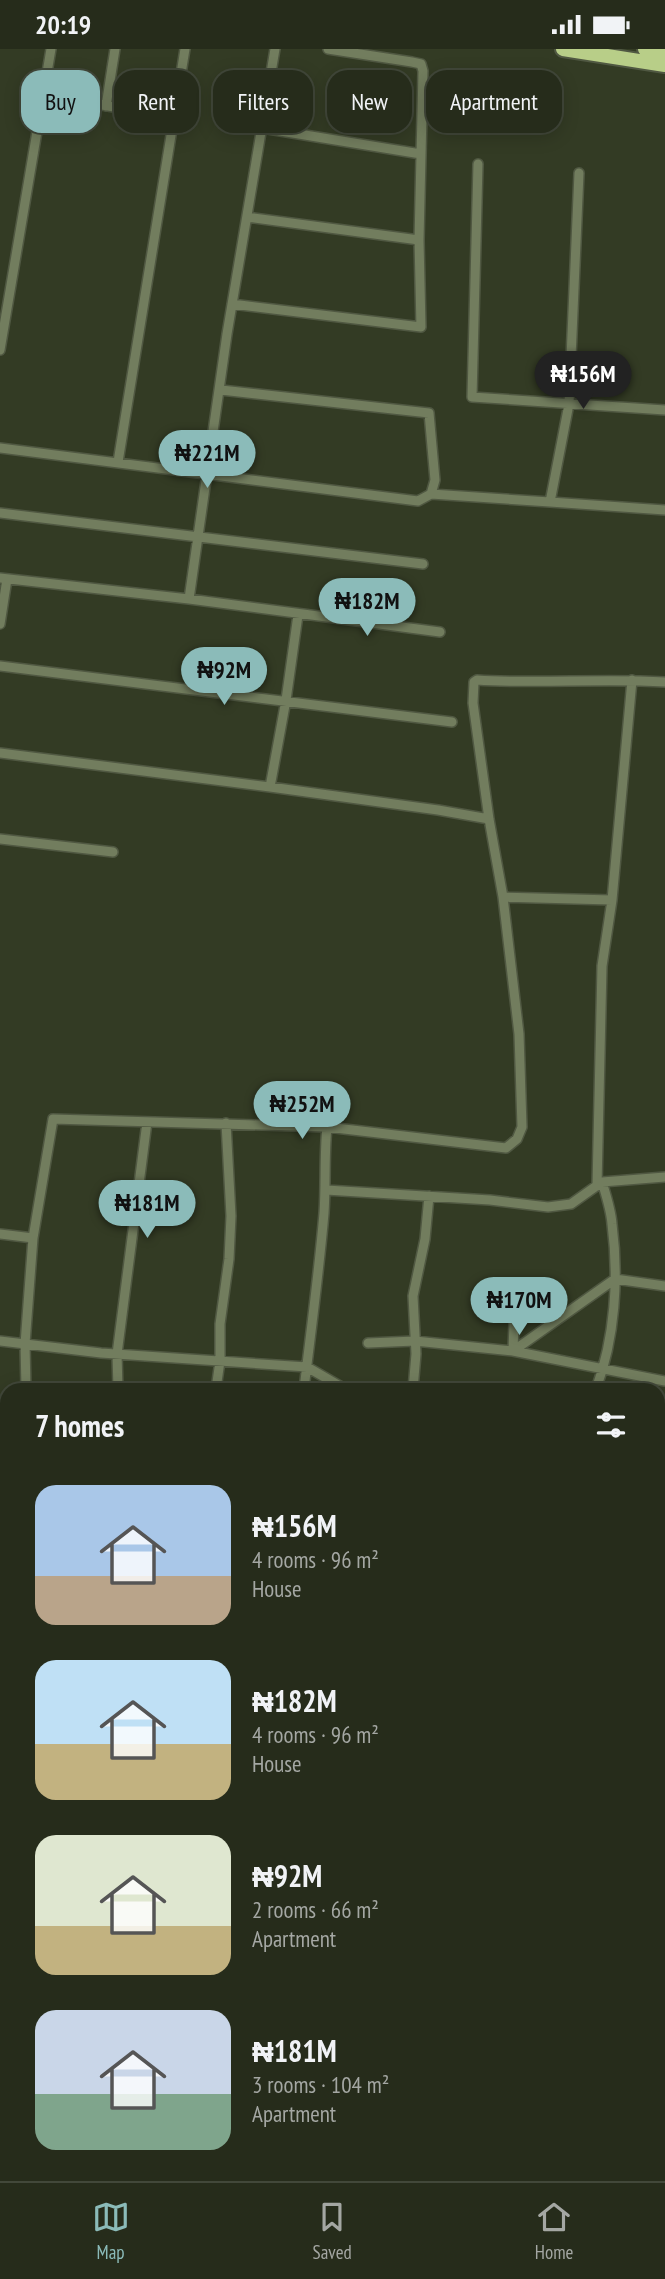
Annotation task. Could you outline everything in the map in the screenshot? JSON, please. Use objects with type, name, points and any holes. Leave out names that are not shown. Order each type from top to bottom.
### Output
[{"type":"highway","points":[[563,49],[665,65]]},
{"type":"highway","points":[[645,49],[665,52]]},
{"type":"street","points":[[47,70],[51,49]]},
{"type":"street","points":[[106,106],[115,49]]},
{"type":"street","points":[[182,70],[185,49]]},
{"type":"street","points":[[272,70],[275,49]]},
{"type":"street","points":[[232,304],[421,327],[419,240],[424,71],[421,64],[328,49]]},
{"type":"street","points":[[100,105],[114,107]]},
{"type":"street","points":[[0,350],[36,133]]},
{"type":"street","points":[[118,462],[171,133]]},
{"type":"street","points":[[189,599],[232,304],[261,133]]},
{"type":"street","points":[[294,133],[421,153]]},
{"type":"street","points":[[478,164],[472,397],[665,410]]},
{"type":"street","points":[[550,502],[569,404],[579,173]]},
{"type":"street","points":[[247,217],[419,240]]},
{"type":"street","points":[[221,390],[429,413],[435,480],[431,494]]},
{"type":"street","points":[[0,447],[418,501],[431,494],[665,510]]},
{"type":"street","points":[[0,513],[423,564]]},
{"type":"street","points":[[0,624],[3,578],[440,632]]},
{"type":"street","points":[[270,787],[298,615]]},
{"type":"street","points":[[0,666],[453,722]]},
{"type":"street","points":[[598,1383],[603,1369],[615,1279],[612,1221],[599,1184],[602,966],[612,900],[632,680]]},
{"type":"street","points":[[26,1383],[24,1344],[33,1238],[53,1119],[327,1127],[506,1148],[517,1139],[522,1127],[519,1034],[503,897],[489,819],[474,703],[474,682],[665,682]]},
{"type":"street","points":[[0,753],[270,787],[489,819]]},
{"type":"street","points":[[0,839],[113,852]]},
{"type":"street","points":[[503,897],[612,900]]},
{"type":"street","points":[[118,1383],[117,1355],[147,1122]]},
{"type":"street","points":[[217,1383],[231,1216],[226,1123]]},
{"type":"street","points":[[305,1383],[317,1292],[326,1190],[324,1155],[327,1127]]},
{"type":"street","points":[[326,1190],[429,1195],[548,1207],[571,1205],[599,1184],[665,1177]]},
{"type":"street","points":[[413,1383],[413,1296],[425,1239],[429,1195]]},
{"type":"street","points":[[0,1234],[33,1238]]},
{"type":"street","points":[[513,1351],[615,1279],[665,1286]]},
{"type":"street","points":[[513,1351],[514,1292]]},
{"type":"street","points":[[0,1341],[117,1355],[307,1367],[335,1383]]},
{"type":"street","points":[[368,1343],[415,1341],[513,1351],[665,1381]]}]
